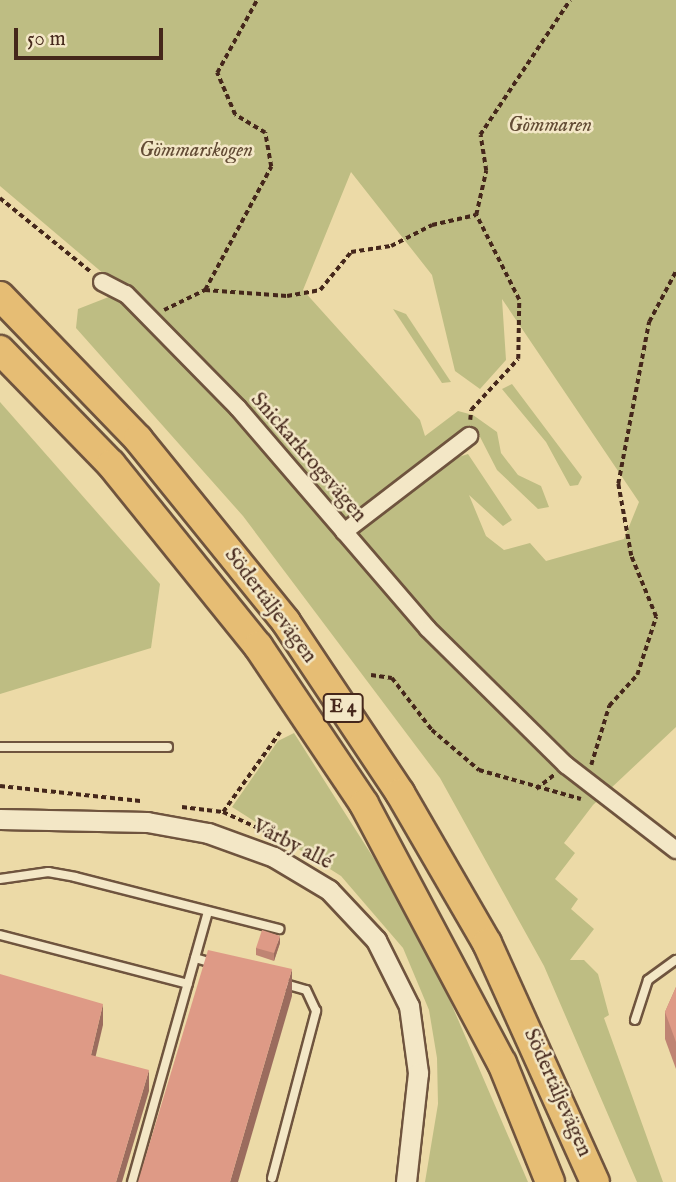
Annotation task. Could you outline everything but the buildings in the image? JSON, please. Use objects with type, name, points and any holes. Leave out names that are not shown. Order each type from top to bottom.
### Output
[{"type":"highway","name":"Södertäljevägen","points":[[0,296],[138,439],[286,622],[400,793],[487,943],[595,1182]]},
{"type":"highway","name":"Södertäljevägen","points":[[0,350],[111,464],[258,646],[364,804],[502,1063],[550,1182]]},
{"type":"street","name":"Snickarkrogsvägen","points":[[102,282],[126,294],[149,317],[428,629],[566,765],[673,842]]},
{"type":"street","points":[[344,532],[469,436]]},
{"type":"street","name":"Vårby allé","points":[[0,819],[92,819],[208,833],[293,866],[347,906],[395,970],[413,1021],[418,1098],[407,1182]]},
{"type":"lane","points":[[0,747],[168,747]]},
{"type":"lane","points":[[0,879],[48,872],[279,929]]},
{"type":"lane","points":[[132,1182],[208,911]]},
{"type":"lane","points":[[0,935],[188,984]]},
{"type":"lane","points":[[195,958],[220,965]]},
{"type":"lane","points":[[635,1020],[648,980],[676,960]]},
{"type":"lane","points":[[269,979],[306,990],[316,1002],[272,1178]]},
{"type":"path","points":[[205,290],[271,167],[265,133],[235,115],[217,73],[257,0]]},
{"type":"path","points":[[469,436],[471,410],[518,359],[519,300],[476,215],[486,172],[480,135],[570,0]]},
{"type":"path","points":[[0,198],[102,282]]},
{"type":"path","points":[[149,317],[205,290],[287,296],[320,290],[351,252],[391,246],[432,225],[476,215]]},
{"type":"path","points":[[582,779],[600,752],[608,706],[637,675],[656,617],[631,556],[618,484],[649,322],[676,271]]},
{"type":"path","points":[[371,675],[392,678],[432,730],[471,765],[536,789]]},
{"type":"path","points":[[170,805],[223,812],[279,732]]},
{"type":"path","points":[[0,786],[144,801]]},
{"type":"green space","name":"Gömmarskogen","points":[[0,0],[676,0],[676,727],[593,805],[564,843],[575,853],[555,879],[578,899],[571,909],[594,929],[570,960],[584,960],[598,974],[609,1015],[604,1018],[663,1182],[637,1182],[544,966],[440,778],[243,516],[76,328],[78,309],[124,291],[0,186]],"holes":[[[351,172],[432,275],[455,371],[480,389],[506,360],[502,299],[639,502],[624,539],[546,561],[530,543],[504,550],[486,536],[469,495],[503,526],[512,520],[468,454],[446,461],[434,450],[464,428],[478,433],[497,470],[538,509],[549,507],[541,486],[518,475],[501,453],[497,432],[473,415],[458,411],[425,436],[420,420],[303,290]]]},
{"type":"green space","points":[[393,309],[406,314],[451,382],[442,383]]},
{"type":"green space","points":[[512,384],[582,477],[578,485],[570,486],[546,442],[502,389]]},
{"type":"green space","points":[[0,402],[160,584],[151,648],[0,694]]},
{"type":"green space","points":[[294,733],[385,876],[447,994],[528,1182],[425,1182],[438,1104],[437,1058],[429,1010],[403,948],[341,876],[232,807],[278,741]]},
{"type":"park label","name":"Gömmaren","points":[[550,126]]}]
